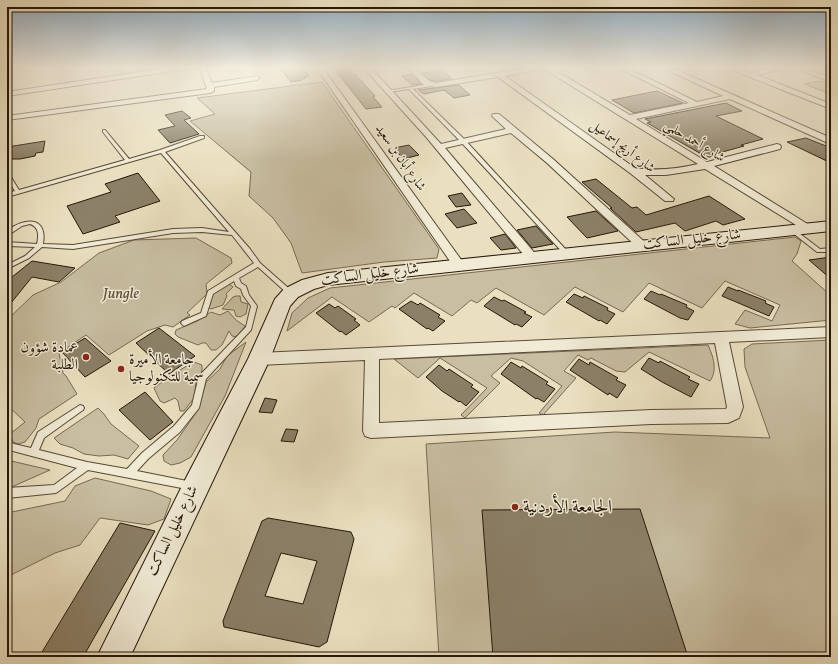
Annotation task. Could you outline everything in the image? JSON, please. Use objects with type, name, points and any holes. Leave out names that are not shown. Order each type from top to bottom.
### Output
[{"type":"street","points":[[7,118],[159,98]]},
{"type":"street","name":"شارع أبان بن سعيد","points":[[341,98],[458,264]]},
{"type":"street","points":[[395,98],[532,257]]},
{"type":"street","name":"شارع أريج إسماعيل","points":[[532,98],[634,171],[669,199]]},
{"type":"street","name":"شارع أحمد حلمي","points":[[596,98],[707,164],[799,228]]},
{"type":"street","points":[[684,98],[694,103]]},
{"type":"street","points":[[629,118],[694,103],[724,98]]},
{"type":"street","points":[[732,98],[831,141]]},
{"type":"street","points":[[808,98],[831,107]]},
{"type":"street","points":[[496,116],[550,161],[642,245]]},
{"type":"street","points":[[438,146],[511,130]]},
{"type":"street","points":[[634,171],[654,174],[707,164],[777,147]]},
{"type":"street","name":"شارع خليل الساكت","points":[[113,657],[195,486],[259,359],[282,304],[291,293],[308,284],[328,279],[799,228],[831,226]]},
{"type":"street","points":[[259,359],[831,332]]},
{"type":"street","points":[[372,353],[371,431],[651,417],[728,416],[733,413],[735,407],[721,338]]},
{"type":"lane","points":[[420,98],[567,254]]},
{"type":"lane","points":[[104,131],[128,161]]},
{"type":"lane","points":[[7,195],[162,151],[202,137]]},
{"type":"lane","points":[[162,151],[258,264],[291,293]]},
{"type":"lane","points":[[7,174],[18,192]]},
{"type":"lane","points":[[7,234],[16,226],[23,223],[36,225],[41,234],[40,246],[27,257],[7,266]]},
{"type":"lane","points":[[799,228],[819,251],[831,250]]},
{"type":"lane","points":[[7,244],[73,247],[173,231],[202,230],[234,234]]},
{"type":"lane","points":[[184,323],[204,314],[210,293],[258,264]]},
{"type":"lane","points":[[129,474],[145,456],[180,426],[196,406],[202,378],[249,328],[254,306],[246,295],[244,288],[238,284],[236,277]]},
{"type":"lane","points":[[34,452],[41,435],[80,408]]},
{"type":"lane","points":[[7,444],[12,447],[87,466],[195,486]]},
{"type":"lane","points":[[7,493],[56,489],[87,466]]},
{"type":"green space","points":[[197,98],[333,98],[439,249],[437,258],[384,262],[302,273],[291,243],[273,218],[249,196],[251,172],[190,121],[215,114]]},
{"type":"green space","points":[[795,237],[801,241],[797,254],[792,261],[828,293],[831,292],[831,320],[750,328],[735,324],[745,310],[772,321],[780,305],[725,281],[702,308],[649,283],[623,312],[575,287],[544,315],[496,288],[477,303],[471,300],[452,316],[414,293],[395,308],[392,306],[369,322],[332,297],[287,331],[292,313],[308,298],[330,288]]},
{"type":"green space","name":"Jungle","points":[[196,238],[231,258],[232,263],[206,284],[207,294],[187,313],[190,315],[173,327],[165,325],[147,331],[109,355],[86,335],[59,353],[63,373],[77,394],[39,419],[36,428],[25,442],[18,444],[13,442],[10,434],[25,422],[7,405],[7,320],[33,295],[61,282],[99,253],[134,240]]},
{"type":"green space","points":[[228,283],[233,287],[226,294],[227,296],[223,305],[211,309],[206,306],[204,302],[206,299]]},
{"type":"green space","points":[[240,296],[241,302],[248,304],[246,314],[240,317],[236,316],[234,310],[222,309],[233,297]]},
{"type":"green space","points":[[228,311],[236,320],[245,326],[238,337],[232,336],[229,331],[222,345],[216,350],[211,350],[206,343],[198,345],[178,337],[175,334],[176,330],[197,321],[211,312],[220,315]]},
{"type":"green space","points":[[831,340],[831,657],[439,657],[426,444],[615,432],[770,438],[745,367],[744,349],[752,344]]},
{"type":"green space","points":[[246,342],[225,396],[191,457],[180,463],[171,465],[164,461],[163,455],[177,440],[198,410],[206,382],[220,369],[227,356]]},
{"type":"green space","points":[[708,345],[714,363],[714,372],[710,381],[649,352],[625,372],[616,371],[591,358],[588,360],[578,355],[564,371],[576,378],[543,415],[539,413],[562,386],[523,361],[511,358],[491,376],[500,383],[465,418],[461,415],[487,388],[440,358],[418,378],[394,359]]},
{"type":"green space","points":[[194,362],[202,365],[202,371],[196,383],[194,398],[184,411],[180,411],[178,401],[175,398],[164,403],[160,401],[154,388]]},
{"type":"green space","points":[[98,408],[111,424],[139,446],[128,459],[114,455],[99,456],[84,454],[73,448],[60,444],[54,438]]},
{"type":"green space","points":[[7,460],[50,470],[7,489]]},
{"type":"green space","points":[[95,478],[151,491],[171,499],[164,519],[148,525],[100,518],[80,545],[55,553],[11,575],[7,574],[7,513],[65,501],[75,486]]},
{"type":"building","points":[[357,98],[374,98],[382,107],[366,109]]},
{"type":"building","points":[[622,98],[672,98],[683,103],[634,113],[612,100]]},
{"type":"building","points":[[726,103],[742,111],[716,116],[763,139],[708,156],[703,155],[647,123],[651,122],[645,119]]},
{"type":"building","points":[[182,111],[191,118],[184,120],[199,134],[170,143],[158,130],[175,126],[165,115]]},
{"type":"building","points":[[806,138],[831,148],[831,163],[787,142]]},
{"type":"building","points":[[45,141],[43,152],[36,153],[35,156],[20,159],[7,159],[7,147]]},
{"type":"building","points":[[409,145],[419,155],[403,159],[394,148]]},
{"type":"building","points":[[138,173],[160,201],[115,216],[120,222],[83,234],[67,206],[111,192],[105,184]]},
{"type":"building","points":[[596,179],[632,208],[637,207],[646,215],[709,196],[745,219],[723,225],[716,221],[685,231],[675,223],[636,232],[610,208],[612,208],[582,182]]},
{"type":"building","points":[[462,193],[471,205],[456,207],[448,196]]},
{"type":"building","points":[[464,209],[477,223],[457,228],[445,214]]},
{"type":"building","points":[[596,211],[618,231],[587,238],[567,217]]},
{"type":"building","points":[[536,226],[553,244],[532,248],[517,230]]},
{"type":"building","points":[[505,234],[516,248],[501,250],[490,238]]},
{"type":"building","points":[[831,257],[831,279],[809,260]]},
{"type":"building","points":[[32,261],[75,268],[59,282],[32,277],[7,308],[7,281]]},
{"type":"building","points":[[728,287],[766,301],[765,303],[774,307],[769,316],[722,296]]},
{"type":"building","points":[[651,291],[687,305],[686,307],[694,311],[688,320],[680,318],[644,299]]},
{"type":"building","points":[[574,294],[583,298],[584,296],[608,308],[607,310],[615,314],[607,324],[600,320],[599,321],[566,302]]},
{"type":"building","points":[[494,297],[502,301],[504,300],[532,317],[522,327],[516,324],[515,325],[484,306]]},
{"type":"building","points":[[411,301],[418,305],[420,303],[440,315],[438,317],[445,321],[433,331],[428,328],[427,329],[399,309]]},
{"type":"building","points":[[329,304],[335,308],[338,306],[356,319],[354,320],[360,325],[346,335],[341,331],[340,332],[316,313]]},
{"type":"building","points":[[159,328],[195,356],[169,374],[136,343]]},
{"type":"building","name":"عمادة شؤون الطلبة","points":[[85,338],[111,361],[85,377],[62,352]]},
{"type":"building","points":[[649,358],[659,363],[660,361],[690,377],[688,379],[699,384],[691,397],[641,369]]},
{"type":"building","points":[[579,359],[589,365],[590,362],[618,378],[616,380],[626,385],[617,398],[609,393],[608,395],[570,370]]},
{"type":"building","points":[[511,362],[521,368],[522,366],[548,382],[546,384],[555,389],[544,402],[537,398],[536,399],[501,374]]},
{"type":"building","points":[[439,365],[447,371],[449,369],[473,385],[471,387],[479,392],[466,406],[442,391],[426,377]]},
{"type":"building","points":[[145,392],[173,422],[150,440],[119,410]]},
{"type":"building","points":[[265,398],[277,400],[272,413],[259,412]]},
{"type":"building","points":[[286,429],[298,430],[294,442],[281,441]]},
{"type":"building","points":[[640,509],[688,657],[493,657],[482,510]]},
{"type":"building","points":[[268,518],[351,532],[354,539],[327,642],[319,647],[224,627],[223,621],[262,521]],"holes":[[[281,553],[317,561],[303,604],[265,596]]]},
{"type":"building","points":[[120,523],[155,531],[83,657],[39,657]]},
{"type":"place","name":"عمادة شؤون الطلبة","points":[[86,357]]},
{"type":"place","name":"جامعة الأميرة سمية للتكنولوجيا","points":[[121,369]]},
{"type":"place","name":"الجامعة الأردنية","points":[[515,507]]}]
